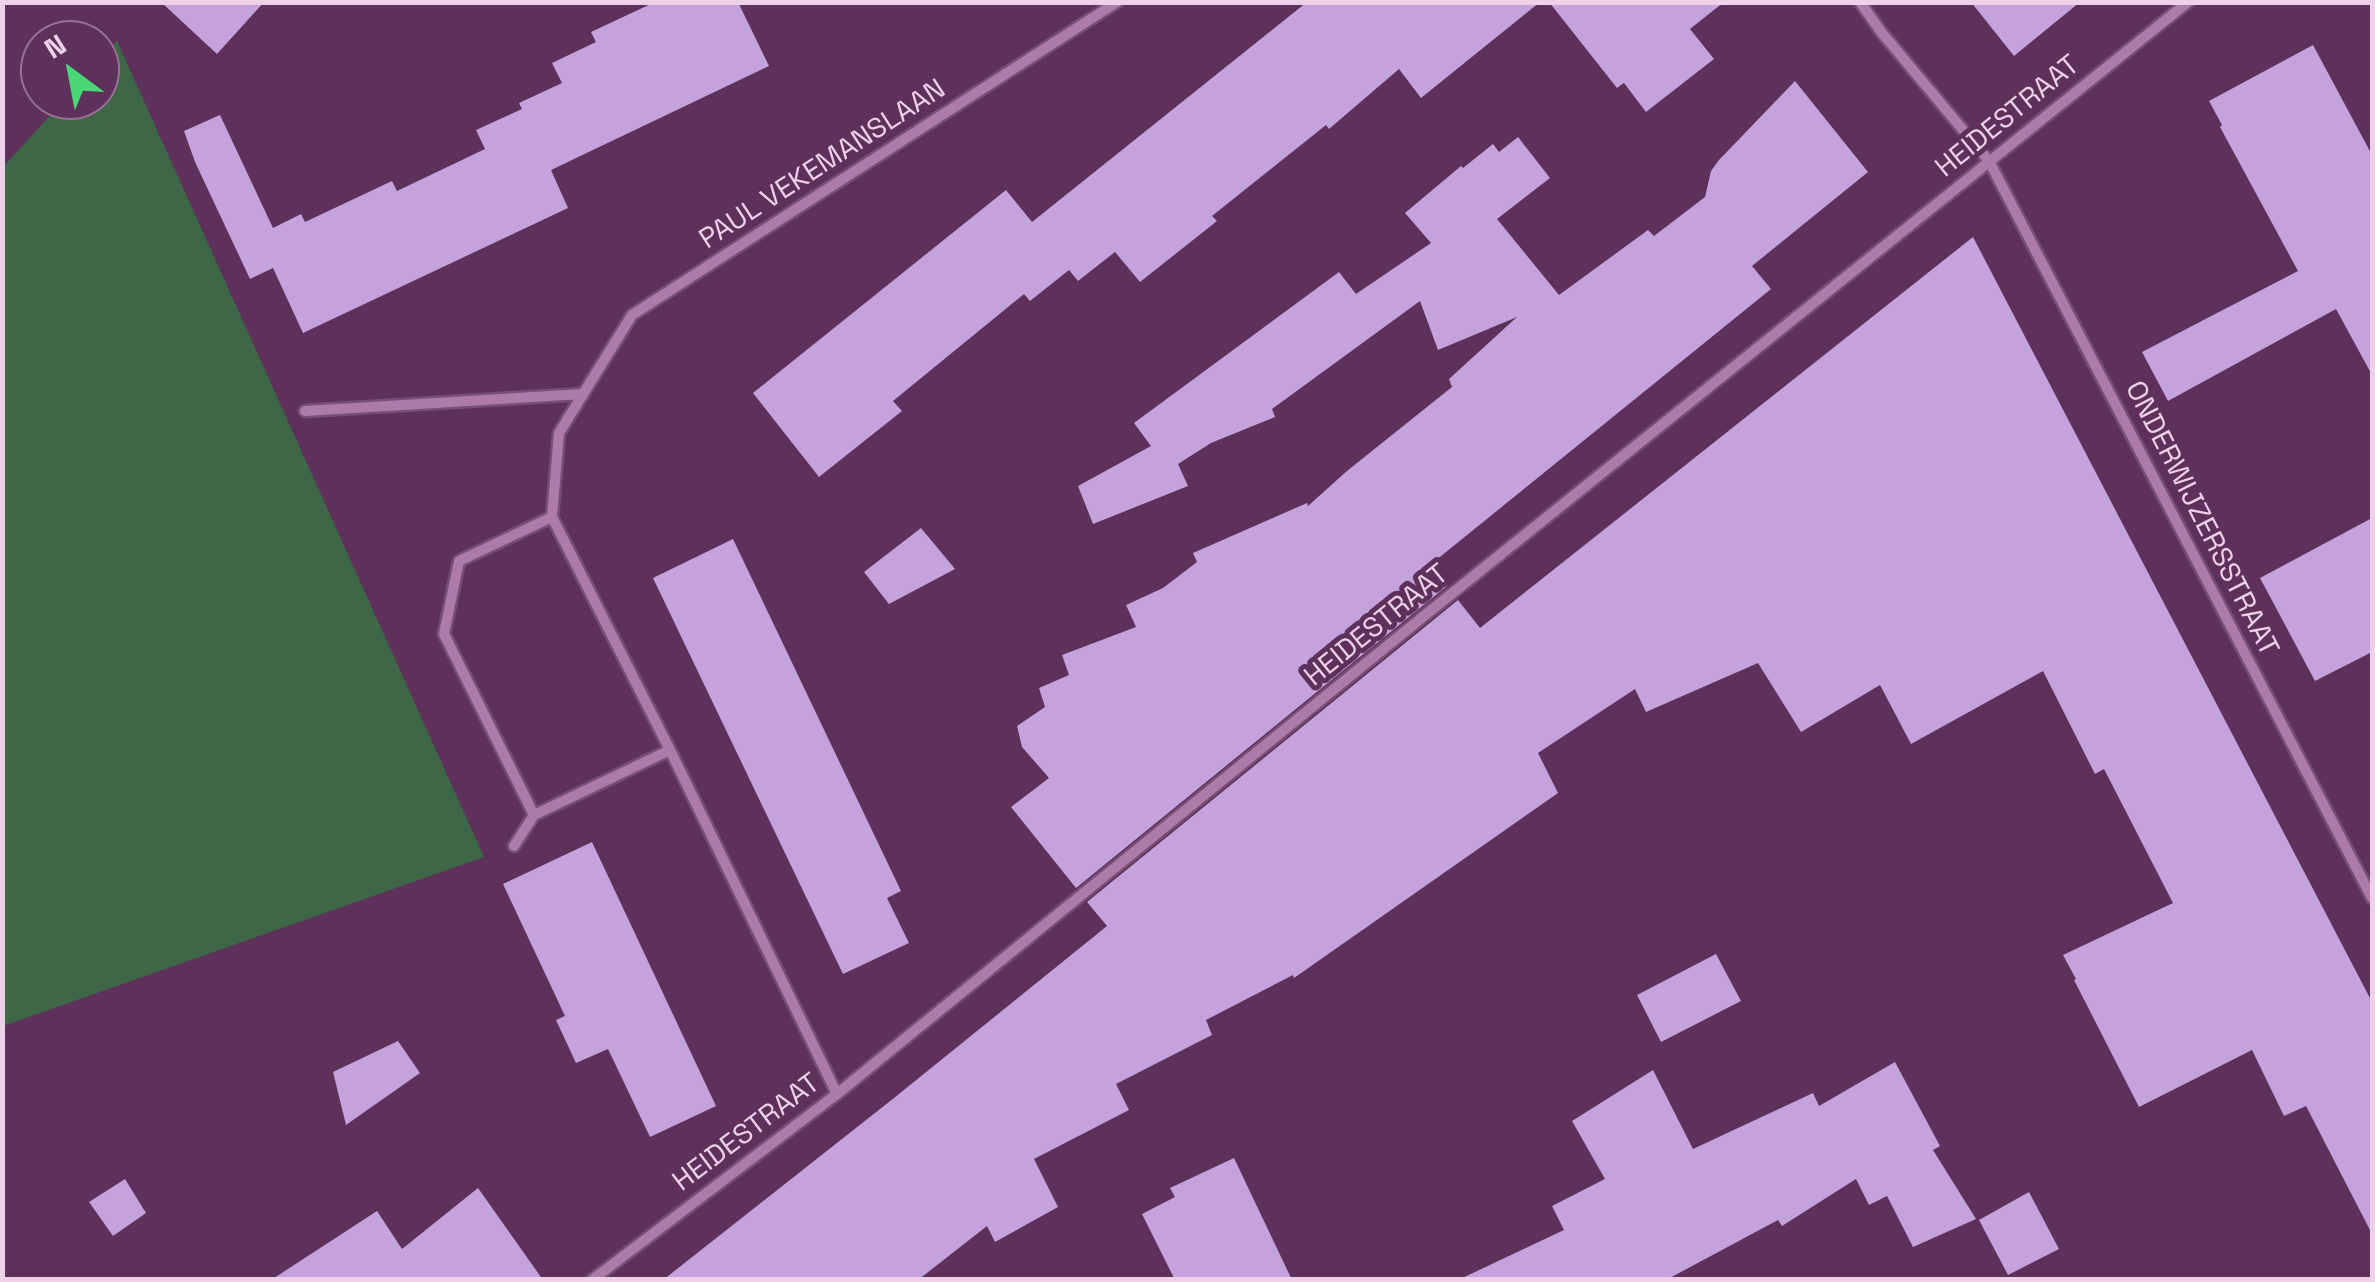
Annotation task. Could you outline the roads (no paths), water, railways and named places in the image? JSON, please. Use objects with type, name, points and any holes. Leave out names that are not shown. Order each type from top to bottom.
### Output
[{"type":"street","name":"PAUL VEKEMANSLAAN","points":[[552,516],[559,433],[632,315],[1117,2]]},
{"type":"street","name":"ONDERWIJZERSSTRAAT","points":[[1860,2],[1990,161],[2372,898]]},
{"type":"street","name":"HEIDESTRAAT","points":[[592,1280],[836,1094],[2188,2]]},
{"type":"street","points":[[305,412],[582,394]]},
{"type":"street","points":[[534,815],[444,634],[459,561],[552,516],[836,1094]]},
{"type":"street","points":[[514,846],[534,815],[670,750]]}]
